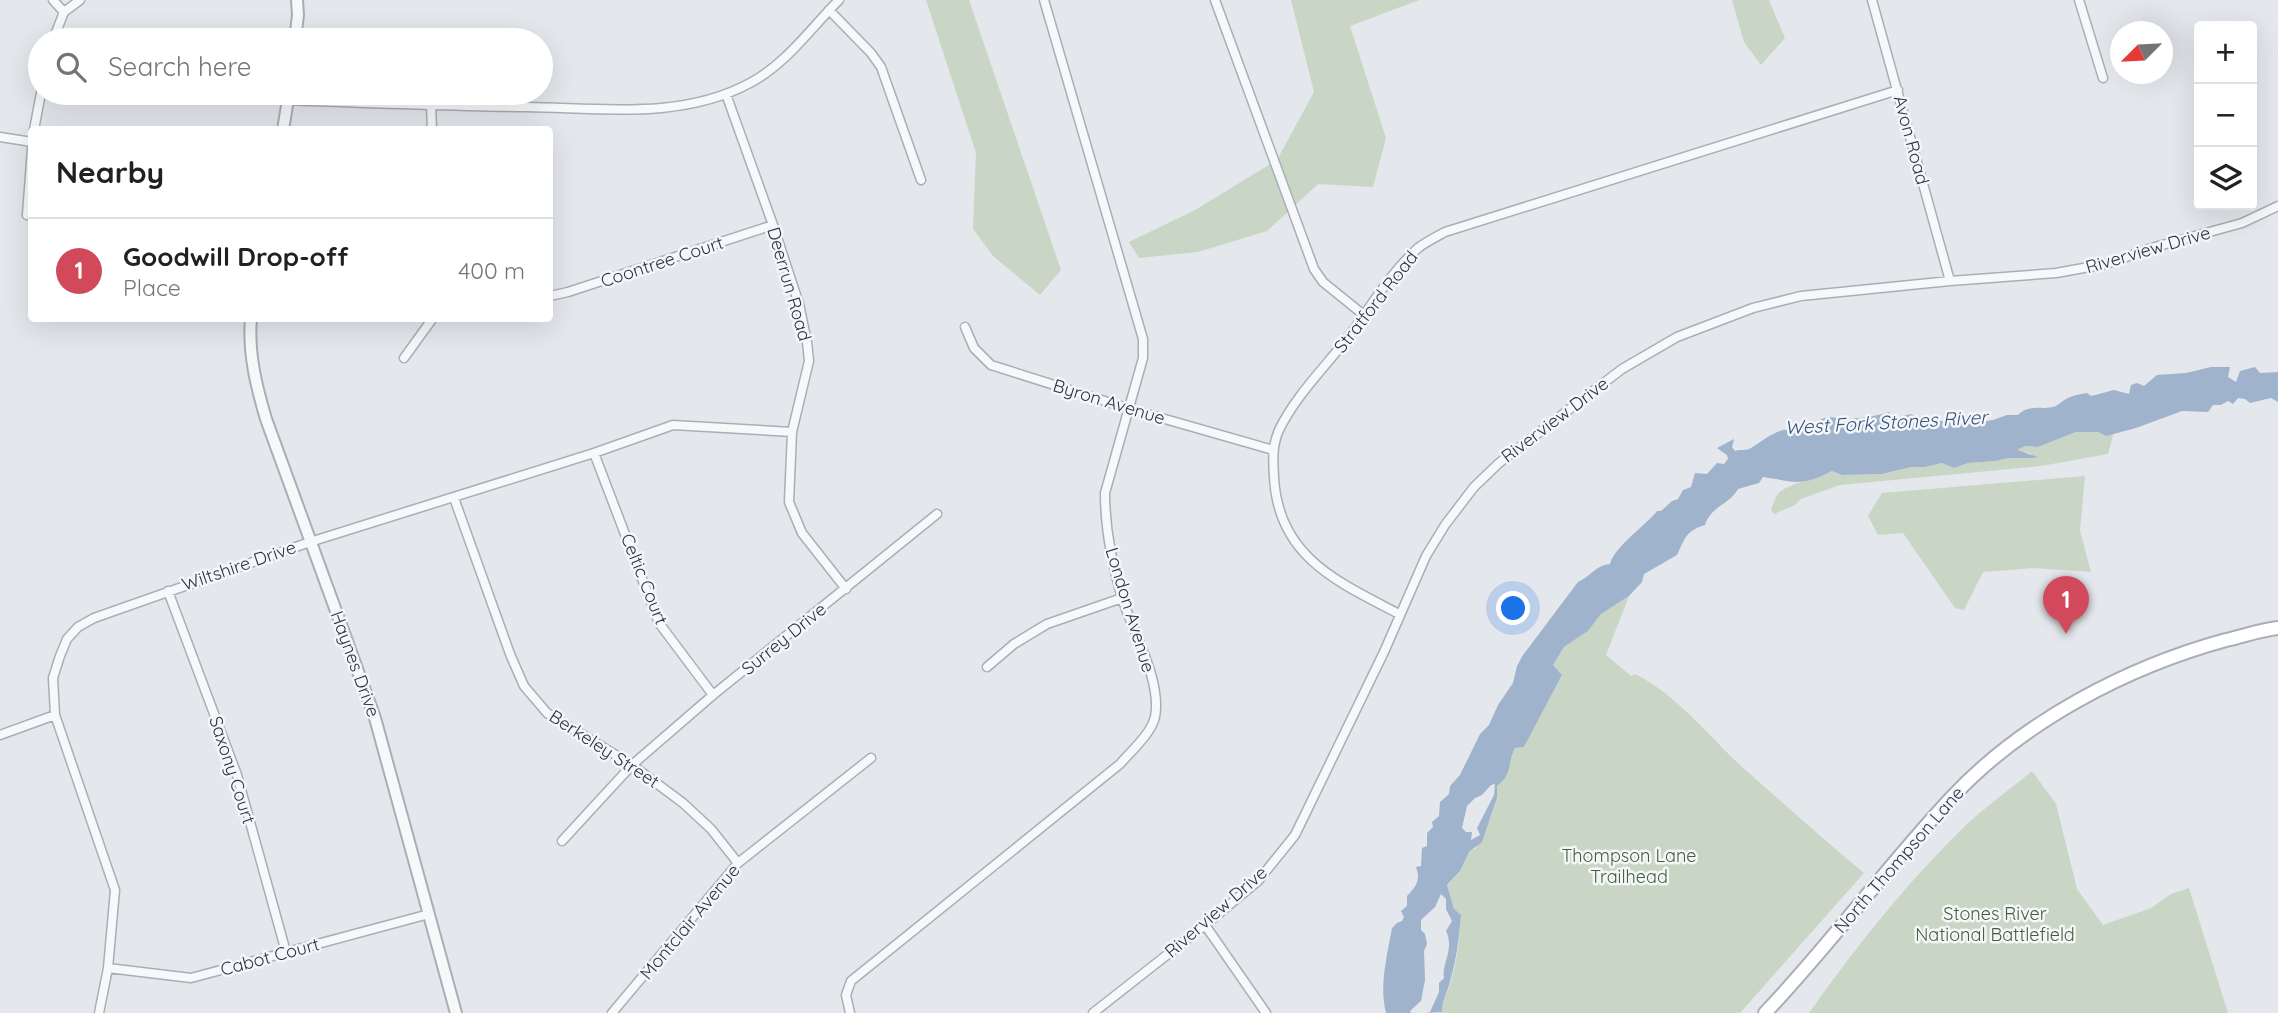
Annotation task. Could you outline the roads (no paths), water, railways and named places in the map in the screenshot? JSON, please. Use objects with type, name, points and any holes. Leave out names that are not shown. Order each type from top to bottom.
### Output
[{"type":"main road","name":"North Thompson Lane","points":[[1765,1013],[1954,795],[2017,740],[2073,704],[2132,674],[2189,651],[2278,628]]},
{"type":"street","points":[[53,0],[64,12]]},
{"type":"street","points":[[58,28],[64,12],[80,0]]},
{"type":"street","points":[[296,28],[297,0]]},
{"type":"street","points":[[432,126],[431,105],[663,109],[726,94],[752,82],[783,59],[839,0]]},
{"type":"street","name":"London Avenue","points":[[850,1013],[846,995],[851,981],[1120,764],[1143,738],[1155,719],[1150,674],[1122,598],[1105,515],[1105,492],[1143,358],[1143,340],[1123,262],[1044,0]]},
{"type":"street","points":[[1215,0],[1314,268],[1323,282],[1365,316]]},
{"type":"street","name":"Avon Road","points":[[1872,0],[1950,281]]},
{"type":"street","points":[[2079,0],[2103,78]]},
{"type":"street","points":[[829,10],[881,67],[921,180]]},
{"type":"street","name":"Stratford Road","points":[[1399,614],[1321,570],[1301,551],[1288,529],[1275,494],[1273,450],[1288,413],[1365,316],[1400,266],[1420,247],[1445,232],[1898,90]]},
{"type":"street","name":"Deerrun Road","points":[[726,94],[799,304],[809,361],[792,432],[789,502],[802,533],[846,589]]},
{"type":"street","points":[[35,126],[39,105]]},
{"type":"street","points":[[284,126],[287,105]]},
{"type":"street","points":[[0,137],[28,141]]},
{"type":"street","points":[[27,215],[28,202]]},
{"type":"street","name":"Riverview Drive","points":[[1093,1013],[1258,880],[1295,835],[1384,652],[1426,556],[1445,525],[1474,488],[1499,463],[1622,369],[1677,337],[1748,309],[1801,296],[2056,273],[2106,264],[2155,247],[2242,223],[2278,206]]},
{"type":"street","name":"Coontree Court","points":[[553,295],[773,225]]},
{"type":"street","name":"Haynes Drive","points":[[251,322],[255,380],[266,419],[375,718],[456,1013]]},
{"type":"street","points":[[404,358],[430,322]]},
{"type":"street","name":"Byron Avenue","points":[[965,327],[974,348],[992,365],[1130,410],[1273,450]]},
{"type":"street","name":"Wiltshire Drive","points":[[99,1013],[108,968],[116,890],[55,715],[54,678],[64,647],[78,627],[94,618],[310,542],[594,453],[673,425],[792,432]]},
{"type":"street","name":"Celtic Court","points":[[594,453],[659,623],[713,695]]},
{"type":"street","name":"Berkeley Street","points":[[454,498],[524,686],[547,713],[574,732],[632,765],[683,803],[711,829],[738,863]]},
{"type":"street","name":"Surrey Drive","points":[[562,841],[632,765],[713,695],[937,514]]},
{"type":"street","name":"Saxony Court","points":[[168,591],[237,775],[286,952]]},
{"type":"street","points":[[986,667],[1014,644],[1047,624],[1122,598]]},
{"type":"street","points":[[0,735],[55,715]]},
{"type":"street","name":"Montclair Avenue","points":[[613,1013],[738,863],[871,758]]},
{"type":"street","name":"Cabot Court","points":[[108,968],[191,978],[429,914]]},
{"type":"street","points":[[1205,925],[1266,1013]]},
{"type":"water","name":"West Fork Stones River","points":[[2211,367],[2230,367],[2228,377],[2236,382],[2240,371],[2255,367],[2260,373],[2278,372],[2278,402],[2271,398],[2250,403],[2238,398],[2233,404],[2228,401],[2213,405],[2208,412],[2182,411],[2106,436],[2098,432],[2076,432],[2038,447],[2025,446],[2017,450],[2038,457],[2034,458],[1968,463],[1954,468],[1942,463],[1882,474],[1842,475],[1832,471],[1804,481],[1763,477],[1759,483],[1738,489],[1711,514],[1705,525],[1689,533],[1677,555],[1644,574],[1642,582],[1629,596],[1601,614],[1588,631],[1564,647],[1553,665],[1562,675],[1524,747],[1515,748],[1508,773],[1497,786],[1497,798],[1482,842],[1469,852],[1460,871],[1447,885],[1454,909],[1461,915],[1455,959],[1442,1012],[1427,1013],[1430,1012],[1439,992],[1439,983],[1444,978],[1449,950],[1446,931],[1452,921],[1446,909],[1446,899],[1441,894],[1435,907],[1421,920],[1421,930],[1425,934],[1427,944],[1424,951],[1425,980],[1421,1001],[1411,1013],[1386,1013],[1384,982],[1392,928],[1402,921],[1404,917],[1401,911],[1407,906],[1407,896],[1417,883],[1416,867],[1421,866],[1422,848],[1427,846],[1427,833],[1433,827],[1432,822],[1439,816],[1440,802],[1449,794],[1450,786],[1460,775],[1480,734],[1489,725],[1498,705],[1513,683],[1523,655],[1578,582],[1600,567],[1610,564],[1623,544],[1657,511],[1678,499],[1683,490],[1691,487],[1695,473],[1707,474],[1717,463],[1724,464],[1728,459],[1727,455],[1717,448],[1734,439],[1732,447],[1735,451],[1748,449],[1779,431],[1798,431],[1804,424],[1816,423],[1828,417],[1853,419],[1889,412],[1895,418],[1911,414],[1967,424],[1993,420],[2007,415],[2018,415],[2027,409],[2056,406],[2081,394],[2087,393],[2091,396],[2114,390],[2129,394],[2131,385],[2137,383],[2144,386],[2157,375],[2186,373]],"holes":[[[1495,784],[1494,795],[1477,828],[1480,835],[1471,840],[1472,832],[1466,832],[1462,828],[1467,806]]]},
{"type":"place","name":"Goodwill Drop-off","points":[[2066,634]]},
{"type":"park label","name":"Thompson Lane Trailhead","points":[[1629,866]]},
{"type":"park label","name":"Stones River National Battlefield","points":[[1995,924]]}]
